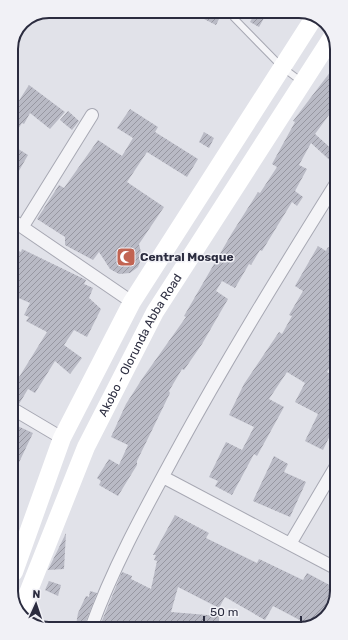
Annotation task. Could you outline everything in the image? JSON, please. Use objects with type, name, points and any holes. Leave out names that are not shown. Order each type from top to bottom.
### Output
[{"type":"main road","points":[[18,561],[62,438],[132,302],[312,21]]},
{"type":"main road","name":"Akobo - Olorunda Abba Road","points":[[22,607],[86,447],[140,341],[160,305],[329,42]]},
{"type":"main road","points":[[118,329],[140,341]]},
{"type":"street","points":[[18,222],[92,115]]},
{"type":"street","points":[[93,622],[115,567],[211,389],[330,193]]},
{"type":"street","points":[[18,224],[132,302]]},
{"type":"street","points":[[18,412],[62,438]]},
{"type":"street","points":[[290,544],[330,476]]},
{"type":"street","points":[[163,477],[330,565]]},
{"type":"lane","points":[[234,18],[282,67],[303,84]]},
{"type":"building","points":[[202,18],[220,18],[216,25]]},
{"type":"building","points":[[252,18],[264,18],[259,27],[250,22]]},
{"type":"building","points":[[330,72],[330,113],[315,134],[330,148],[330,160],[311,143],[299,165],[307,169],[295,191],[303,197],[297,206],[292,202],[262,251],[260,250],[251,265],[249,264],[235,288],[222,281],[216,291],[228,299],[202,344],[184,370],[182,369],[169,391],[170,393],[137,461],[137,465],[118,496],[99,485],[101,481],[97,478],[109,459],[119,465],[128,445],[111,437],[126,404],[186,317],[184,316],[232,233],[258,192],[260,193],[277,167],[272,164],[295,122],[293,121]]},
{"type":"building","points":[[29,85],[65,112],[50,129],[30,113],[24,124],[22,123],[18,129],[18,102]]},
{"type":"building","points":[[130,109],[158,127],[155,132],[198,159],[187,177],[147,152],[127,182],[164,207],[139,244],[142,257],[138,267],[130,273],[119,274],[110,269],[99,252],[93,260],[65,245],[65,237],[37,219],[59,185],[64,188],[98,140],[122,156],[133,138],[117,128]]},
{"type":"building","points":[[68,111],[79,121],[72,130],[60,120]]},
{"type":"building","points":[[204,132],[214,138],[209,148],[199,142]]},
{"type":"building","points":[[18,149],[28,155],[18,172]]},
{"type":"building","points":[[318,246],[326,251],[328,247],[330,248],[330,367],[327,372],[330,374],[330,435],[323,450],[305,441],[318,414],[295,402],[305,383],[287,372],[269,399],[284,407],[257,456],[254,454],[232,495],[215,486],[218,481],[209,477],[226,442],[242,450],[254,427],[229,415],[244,384],[279,332],[282,334],[292,316],[289,315],[303,291],[295,286]]},
{"type":"building","points":[[22,249],[86,280],[84,284],[93,288],[89,298],[101,309],[87,337],[74,330],[64,345],[82,358],[70,374],[55,361],[35,393],[28,389],[19,404],[18,379],[47,332],[26,321],[29,317],[24,315],[30,303],[18,298],[18,251],[21,252]]},
{"type":"building","points":[[18,426],[33,433],[18,464]]},
{"type":"building","points":[[274,456],[288,464],[284,472],[306,482],[290,517],[253,501]]},
{"type":"building","points":[[175,515],[209,533],[206,538],[257,563],[259,559],[303,580],[307,573],[330,585],[330,595],[325,608],[318,616],[311,620],[302,621],[273,606],[265,620],[225,597],[219,608],[178,587],[171,612],[219,616],[219,622],[101,622],[122,572],[132,576],[131,579],[151,589],[157,561],[154,560],[156,555],[153,555]]},
{"type":"building","points":[[66,533],[64,569],[48,570]]},
{"type":"building","points":[[49,581],[61,585],[58,596],[45,590]]},
{"type":"building","points":[[90,591],[97,593],[86,622],[76,622],[78,613],[86,596],[89,597]]},
{"type":"place","name":"Central Mosque","points":[[126,257]]}]
